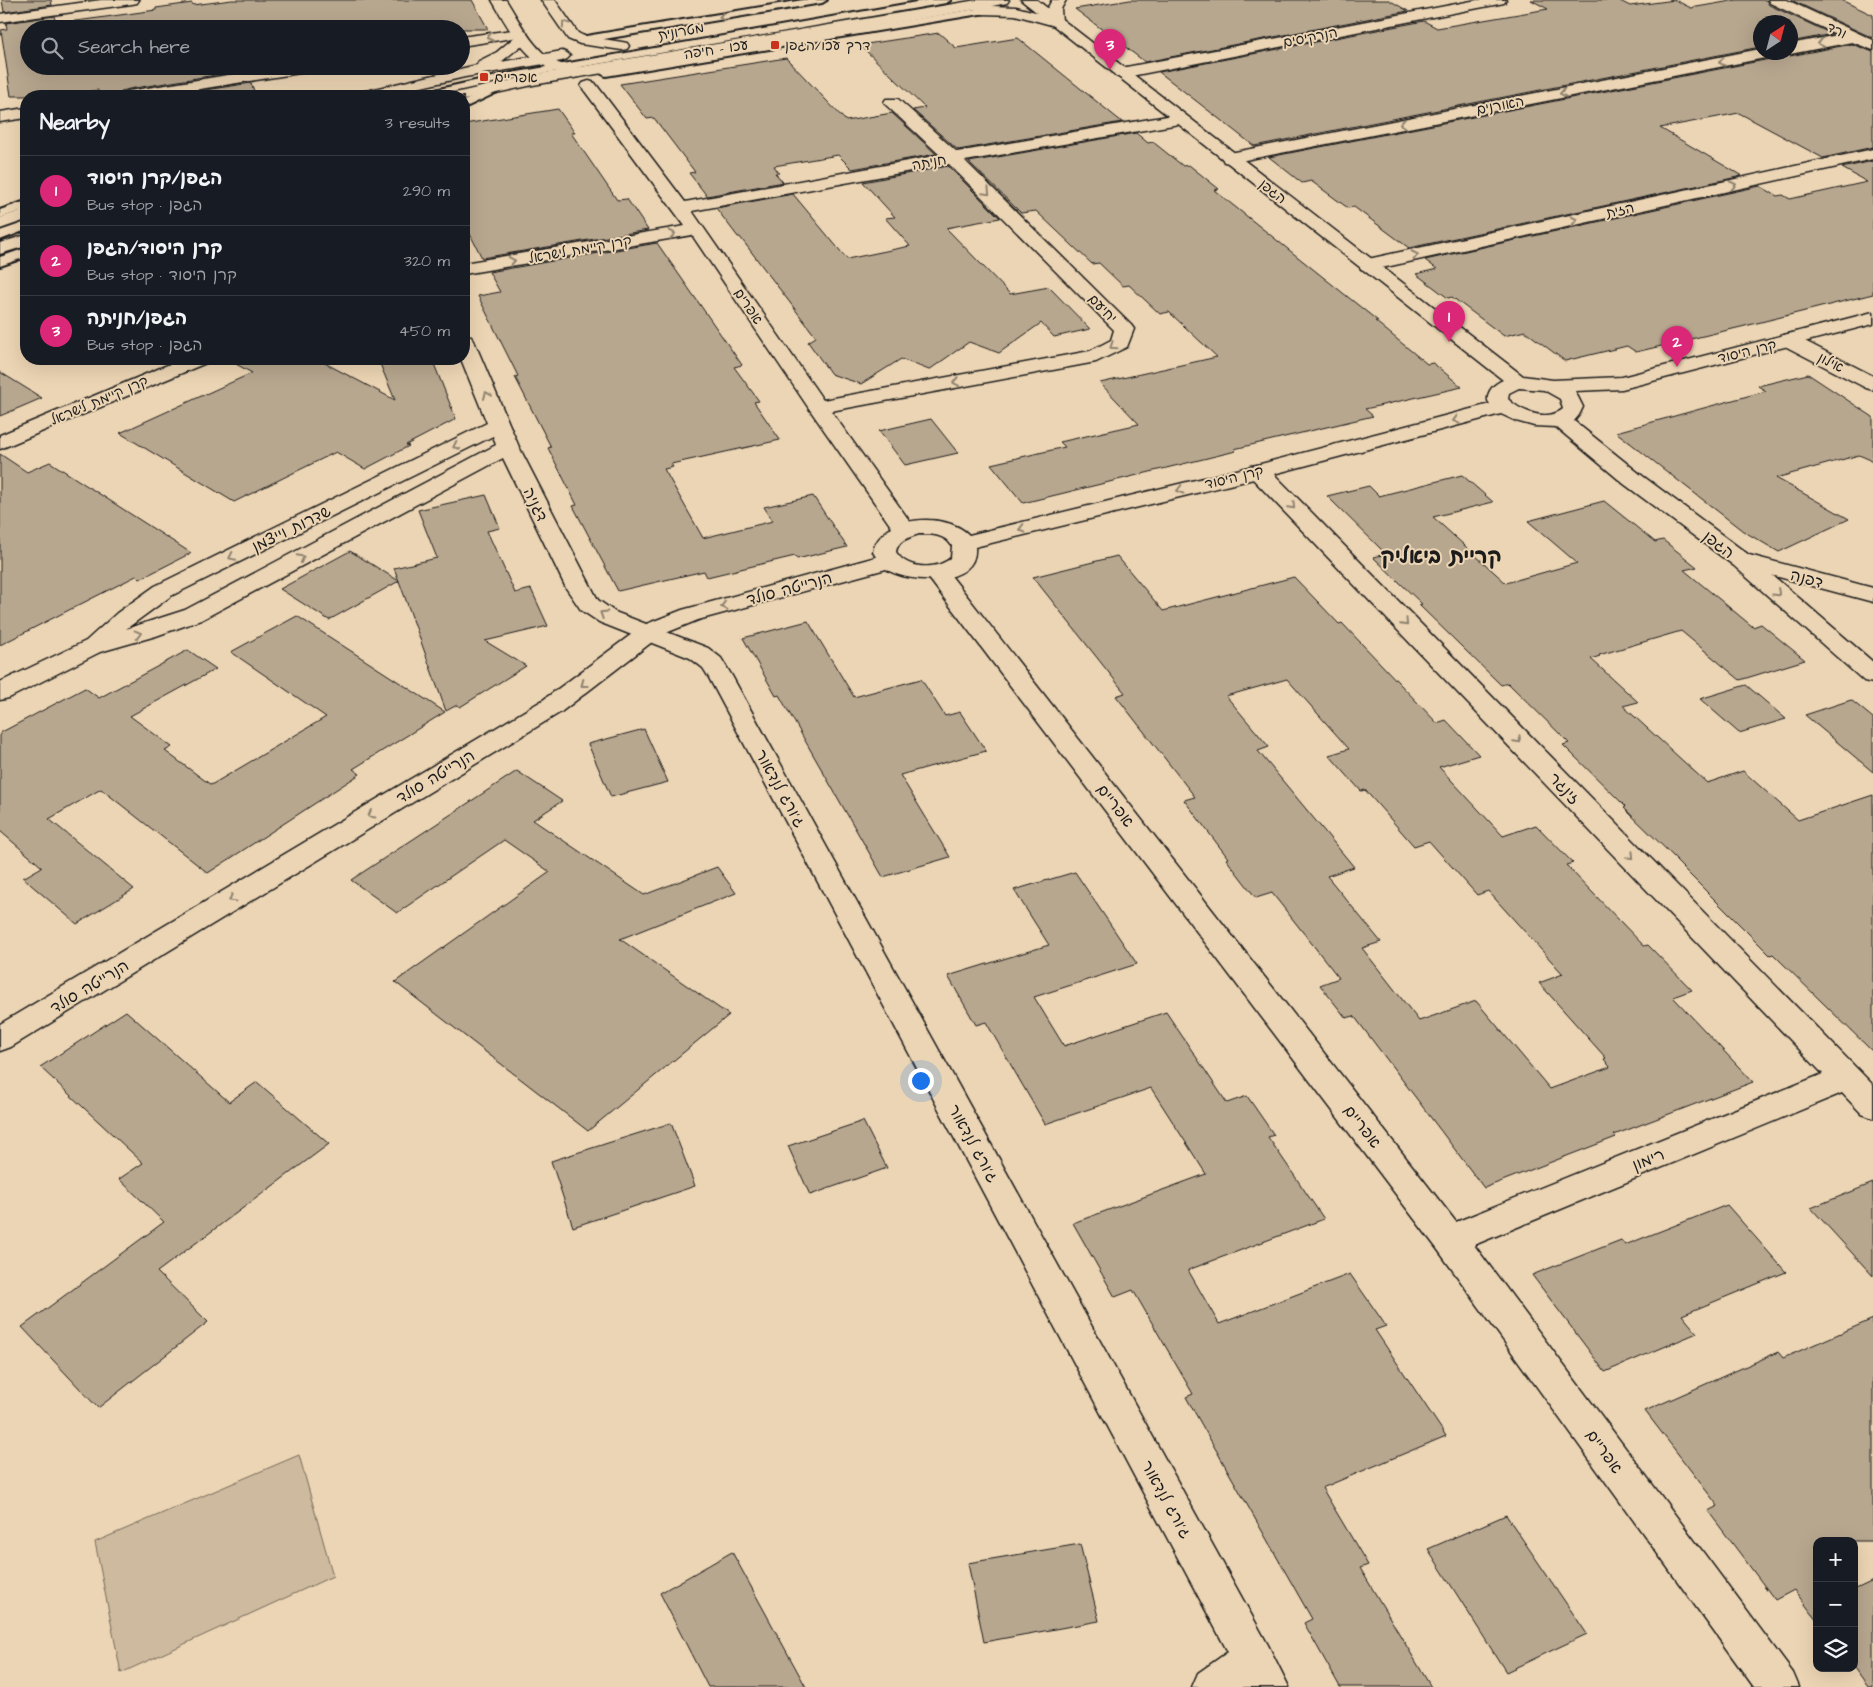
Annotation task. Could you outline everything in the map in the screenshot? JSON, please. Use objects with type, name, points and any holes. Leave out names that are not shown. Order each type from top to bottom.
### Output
[{"type":"main road","points":[[0,18],[81,4],[132,0]]},
{"type":"main road","points":[[499,0],[521,35],[544,58],[557,68],[585,79]]},
{"type":"main road","points":[[548,0],[573,36],[580,40],[622,46]]},
{"type":"main road","name":"עכו - חיפה","points":[[470,71],[901,0]]},
{"type":"main road","name":"עכו - חיפה","points":[[585,79],[631,63],[947,5],[1002,0]]},
{"type":"main road","name":"הגפן","points":[[1028,0],[1518,382]]},
{"type":"main road","points":[[947,5],[1016,11],[1055,22],[1054,9],[1059,0]]},
{"type":"main road","name":"הנרקיסים","points":[[1121,73],[1499,0]]},
{"type":"main road","name":"ורד","points":[[1775,0],[1873,46]]},
{"type":"main road","points":[[470,41],[521,35]]},
{"type":"main road","points":[[470,70],[502,55],[521,35]]},
{"type":"main road","points":[[1798,46],[1852,36]]},
{"type":"main road","name":"האורנים","points":[[1230,158],[1753,55]]},
{"type":"main road","points":[[470,94],[533,80],[585,79],[631,63]]},
{"type":"main road","points":[[166,90],[258,75]]},
{"type":"main road","name":"עכו - חיפה","points":[[388,90],[452,75]]},
{"type":"main road","name":"אפרים","points":[[585,79],[697,229],[818,407],[905,530]]},
{"type":"main road","name":"יחיעם","points":[[818,407],[1096,356],[1120,343],[1124,329],[953,158],[892,102]]},
{"type":"main road","points":[[0,117],[20,114]]},
{"type":"main road","name":"חניתה","points":[[680,208],[1179,119]]},
{"type":"main road","name":"הזית","points":[[1368,265],[1873,154]]},
{"type":"main road","points":[[0,224],[20,216]]},
{"type":"main road","name":"קרן קיימת לישראל","points":[[470,268],[697,229]]},
{"type":"main road","points":[[0,250],[20,242]]},
{"type":"main road","name":"קרן היסוד","points":[[1518,382],[1552,386],[1622,382],[1873,318]]},
{"type":"main road","name":"אילון","points":[[1788,340],[1873,384]]},
{"type":"main road","name":"דגניה","points":[[470,354],[508,447],[578,588],[589,605],[607,617],[648,632]]},
{"type":"main road","name":"קרן קיימת לישראל","points":[[0,443],[74,410],[184,365]]},
{"type":"main road","points":[[1518,382],[1500,389],[1497,395],[1498,401],[1503,408],[1523,417],[1548,420],[1566,413]]},
{"type":"main road","name":"קרן היסוד","points":[[1566,413],[1598,398],[1622,382]]},
{"type":"main road","name":"הגפן","points":[[1552,386],[1568,396],[1566,413],[1632,479],[1741,560],[1873,676]]},
{"type":"main road","name":"קרן היסוד","points":[[964,543],[1258,471],[1503,408]]},
{"type":"main road","name":"שדרות וייצמן","points":[[91,647],[125,618],[163,591],[500,424]]},
{"type":"main road","name":"שדרות וייצמן","points":[[0,692],[91,647],[193,615],[508,447]]},
{"type":"main road","name":"זינגר","points":[[1258,471],[1873,1105]]},
{"type":"main road","points":[[916,527],[940,528],[950,532],[964,543],[966,550],[964,558],[958,564],[937,573],[910,572],[889,561],[885,554],[888,540],[905,530],[916,527]]},
{"type":"main road","name":"דפנה","points":[[1741,560],[1873,595]]},
{"type":"main road","name":"הנרייטה סולד","points":[[0,1040],[552,706],[581,686],[648,632],[690,615],[889,561]]},
{"type":"main road","name":"אפריים","points":[[937,573],[1450,1240],[1779,1687]]},
{"type":"main road","name":"ג'ורג לנדאור","points":[[648,632],[699,653],[712,663],[720,676],[1262,1673]]},
{"type":"main road","name":"רימון","points":[[1450,1240],[1845,1078]]},
{"type":"main road","points":[[1212,1687],[1262,1673]]},
{"type":"lane","points":[[580,40],[822,0]]},
{"type":"lane","name":"מטרונית","points":[[450,90],[557,68],[947,5]]},
{"type":"lane","points":[[606,73],[988,10]]},
{"type":"lane","points":[[470,102],[502,86]]},
{"type":"lane","points":[[0,214],[20,207]]},
{"type":"lane","points":[[0,236],[20,228]]},
{"type":"lane","points":[[0,262],[20,254]]},
{"type":"shaded area","points":[[299,1455],[333,1576],[121,1673],[95,1542]]},
{"type":"building","points":[[2,0],[51,0],[52,5],[4,12]]},
{"type":"building","points":[[232,0],[472,0],[488,29],[470,29],[470,20],[84,20],[192,3],[193,5]]},
{"type":"building","points":[[1130,0],[1389,0],[1408,11],[1145,62],[1075,9]]},
{"type":"building","points":[[1531,0],[1618,0],[1630,6],[1675,0],[1691,8],[1737,0],[1766,0],[1769,5],[1791,15],[1753,15],[1753,48],[1254,146],[1159,72],[1424,21],[1437,28],[1548,9]]},
{"type":"building","points":[[1791,0],[1841,0],[1873,15],[1873,38]]},
{"type":"building","points":[[54,16],[55,20],[27,20]]},
{"type":"building","points":[[1798,18],[1832,34],[1798,40]]},
{"type":"building","points":[[20,21],[20,75],[215,75],[126,90],[20,90],[20,96],[11,96],[1,30],[7,29],[6,23]]},
{"type":"building","points":[[939,33],[956,48],[1018,38],[1122,122],[958,150],[913,110],[925,108],[860,45]]},
{"type":"building","points":[[1852,44],[1873,52],[1873,147],[1823,158],[1739,113],[1660,128],[1742,176],[1409,248],[1354,207],[1348,208],[1311,181],[1302,183],[1269,157],[1765,60],[1798,60],[1798,54]]},
{"type":"building","points":[[786,58],[846,121],[892,113],[936,154],[852,169],[838,155],[774,166],[779,173],[775,173],[783,182],[707,196],[689,173],[695,172],[654,118],[647,119],[620,84]]},
{"type":"building","points":[[251,83],[254,90],[205,90]]},
{"type":"building","points":[[558,109],[575,133],[571,133],[617,200],[627,199],[648,230],[482,258],[470,234],[470,123]]},
{"type":"building","points":[[1136,133],[1148,143],[1153,142],[1183,166],[1189,165],[1219,189],[1214,190],[1378,321],[1375,321],[1427,364],[1433,363],[1462,387],[1365,409],[1373,416],[1234,449],[1236,451],[1023,503],[991,464],[1065,447],[1060,442],[1139,424],[1100,383],[1217,357],[1169,312],[1160,314],[1129,285],[1123,286],[1099,263],[1092,264],[1036,211],[1021,213],[969,162]]},
{"type":"building","points":[[1873,161],[1873,294],[1741,327],[1636,352],[1627,346],[1565,361],[1525,331],[1504,336],[1452,297],[1448,298],[1416,274],[1437,269],[1425,260],[1760,186],[1777,196],[1783,195],[1790,199],[1867,182],[1842,168]]},
{"type":"building","points":[[948,166],[1000,218],[946,228],[1010,294],[1049,287],[1090,329],[1054,337],[1041,323],[999,353],[969,342],[929,370],[901,359],[861,384],[831,374],[808,342],[816,337],[716,208],[793,194],[847,259],[910,246],[885,218],[895,217],[863,182]]},
{"type":"building","points":[[657,243],[742,365],[734,367],[759,401],[754,402],[780,440],[671,464],[673,467],[664,469],[703,538],[773,521],[764,507],[813,496],[847,547],[797,559],[795,556],[707,577],[704,571],[618,591],[573,506],[577,505],[548,448],[551,447],[515,377],[518,376],[478,296],[500,292],[489,272]]},
{"type":"building","points":[[238,365],[328,365],[395,400],[380,365],[434,365],[456,419],[365,469],[336,452],[234,502],[120,433],[252,373]]},
{"type":"building","points":[[0,372],[42,398],[0,416]]},
{"type":"building","points":[[1808,374],[1873,417],[1873,461],[1859,455],[1776,478],[1849,519],[1779,552],[1743,531],[1616,432],[1766,391],[1758,386]]},
{"type":"building","points":[[931,419],[958,453],[905,465],[879,431]]},
{"type":"building","points":[[0,454],[27,472],[50,462],[191,553],[140,579],[136,576],[0,645]]},
{"type":"building","points":[[1462,475],[1493,502],[1433,517],[1506,583],[1577,563],[1528,521],[1604,501],[1655,542],[1663,540],[1697,567],[1684,570],[1753,627],[1761,624],[1805,660],[1740,680],[1681,631],[1591,659],[1638,702],[1623,706],[1707,783],[1743,771],[1798,820],[1873,795],[1873,1052],[1773,954],[1770,955],[1675,860],[1677,860],[1563,745],[1569,743],[1508,683],[1501,685],[1419,605],[1422,604],[1373,557],[1386,554],[1327,496],[1369,486],[1379,496]]},
{"type":"building","points":[[486,495],[500,528],[487,531],[515,593],[531,589],[548,626],[485,641],[526,666],[460,707],[457,705],[446,711],[394,568],[437,558],[418,510]]},
{"type":"building","points":[[350,551],[399,581],[329,620],[280,589]]},
{"type":"building","points":[[1117,556],[1163,611],[1294,577],[1339,624],[1342,623],[1437,723],[1446,720],[1479,755],[1439,767],[1503,836],[1536,825],[1573,863],[1566,865],[1644,946],[1648,945],[1692,990],[1673,997],[1753,1082],[1614,1135],[1616,1137],[1484,1188],[1354,1016],[1346,1018],[1320,985],[1339,978],[1272,893],[1256,898],[1226,859],[1228,858],[1184,800],[1195,797],[1116,696],[1125,693],[1033,577]],"holes":[[[1287,679],[1349,749],[1329,755],[1361,791],[1365,790],[1414,846],[1429,841],[1477,895],[1488,891],[1563,974],[1539,983],[1606,1058],[1604,1059],[1610,1067],[1550,1089],[1476,1001],[1419,1021],[1362,948],[1381,942],[1327,876],[1354,867],[1258,751],[1269,747],[1226,696]]]},
{"type":"building","points":[[297,616],[445,712],[353,769],[360,774],[208,873],[101,789],[49,819],[134,889],[77,924],[23,878],[42,867],[0,831],[0,733],[85,688],[99,698],[188,650],[216,669],[130,716],[172,747],[165,751],[211,785],[326,717],[231,652]]},
{"type":"building","points":[[808,621],[854,697],[921,679],[945,716],[960,712],[986,751],[900,775],[950,857],[883,877],[779,695],[776,696],[743,638]]},
{"type":"building","points":[[1746,685],[1786,719],[1739,733],[1700,699]]},
{"type":"building","points":[[1851,700],[1873,718],[1873,772],[1805,715]]},
{"type":"building","points":[[644,729],[668,782],[611,797],[588,744]]},
{"type":"building","points":[[517,771],[562,801],[533,820],[644,895],[717,867],[736,893],[620,939],[729,1015],[588,1131],[395,982],[550,872],[504,840],[397,913],[351,880]]},
{"type":"building","points":[[1075,872],[1137,964],[1034,997],[1064,1046],[1166,1012],[1227,1103],[1247,1096],[1274,1135],[1268,1137],[1324,1219],[1188,1270],[1219,1324],[1350,1274],[1386,1326],[1375,1330],[1446,1436],[1322,1488],[1368,1565],[1360,1568],[1431,1687],[1340,1687],[1304,1623],[1312,1619],[1186,1397],[1193,1394],[1133,1290],[1115,1297],[1073,1223],[1206,1174],[1151,1088],[1045,1124],[986,1022],[976,1025],[948,976],[1049,945],[1014,890]]},
{"type":"building","points":[[126,1011],[229,1102],[257,1082],[329,1144],[157,1272],[208,1322],[98,1408],[22,1327],[164,1222],[119,1179],[143,1163],[40,1067]]},
{"type":"building","points":[[863,1121],[887,1168],[810,1195],[788,1146]]},
{"type":"building","points":[[671,1123],[695,1186],[573,1227],[551,1161]]},
{"type":"building","points":[[1873,1183],[1873,1276],[1811,1208]]},
{"type":"building","points":[[1727,1205],[1786,1272],[1682,1315],[1697,1333],[1605,1372],[1532,1275],[1621,1240],[1625,1245]]},
{"type":"building","points":[[1873,1319],[1873,1541],[1858,1541],[1858,1537],[1813,1537],[1813,1615],[1794,1590],[1775,1600],[1708,1511],[1718,1506],[1645,1411],[1778,1352],[1783,1358]]},
{"type":"building","points":[[1506,1515],[1587,1634],[1506,1672],[1428,1549]]},
{"type":"building","points":[[1080,1544],[1099,1621],[984,1642],[968,1563]]},
{"type":"building","points":[[732,1552],[806,1687],[708,1687],[660,1593]]},
{"type":"building","points":[[1873,1581],[1873,1687],[1868,1687],[1857,1672],[1858,1588]]},
{"type":"place","name":"דרך עכו/הגפן","points":[[775,45]]},
{"type":"place","name":"הגפן/חניתה","points":[[1110,70]]},
{"type":"place","name":"אפריים","points":[[484,77]]},
{"type":"place","name":"הגפן/קרן היסוד","points":[[1449,342]]},
{"type":"place","name":"קרן היסוד/הגפן","points":[[1677,367]]},
{"type":"district","name":"קריית ביאליק","points":[[1441,556]]}]
